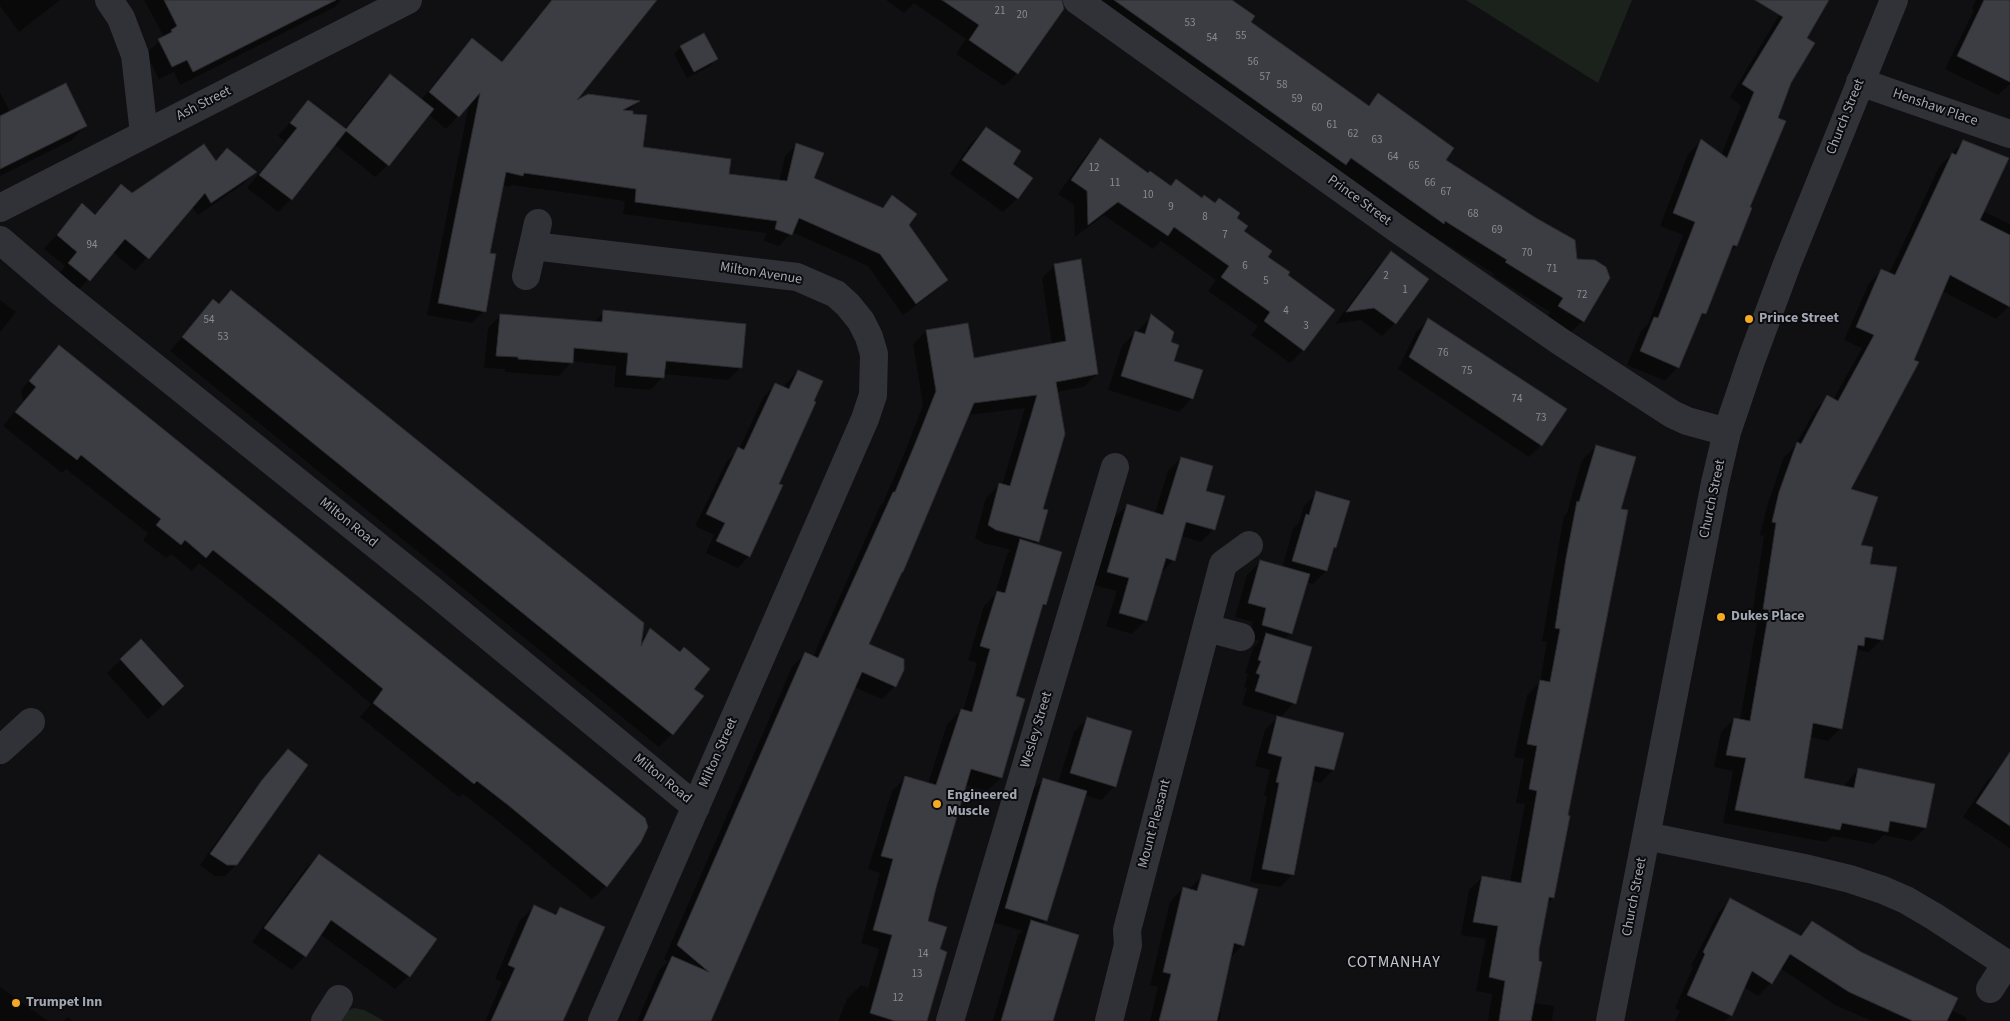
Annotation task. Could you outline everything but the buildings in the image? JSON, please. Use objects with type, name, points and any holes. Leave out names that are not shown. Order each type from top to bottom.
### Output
[{"type":"street","points":[[109,0],[121,18],[135,55],[144,134]]},
{"type":"street","name":"Ash Street","points":[[0,208],[408,0]]},
{"type":"street","name":"Prince Street","points":[[1077,0],[1388,222],[1561,342],[1672,414],[1687,421],[1727,432]]},
{"type":"street","name":"Church Street","points":[[1610,1021],[1715,484],[1727,432],[1780,281],[1894,0]]},
{"type":"street","name":"Henshaw Place","points":[[1860,82],[2010,134]]},
{"type":"street","name":"Milton Avenue","points":[[526,276],[535,234],[796,277],[836,294],[848,305],[861,321],[869,337],[874,354],[873,395],[788,596]]},
{"type":"street","name":"Milton Road","points":[[0,240],[62,293],[423,583],[696,807]]},
{"type":"street","name":"Wesley Street","points":[[950,1021],[1116,467]]},
{"type":"street","name":"Mount Pleasant","points":[[1108,1021],[1128,946],[1127,930],[1223,564],[1249,546]]},
{"type":"street","name":"Milton Street","points":[[602,1021],[788,596]]},
{"type":"street","points":[[1207,628],[1241,637]]},
{"type":"street","points":[[0,750],[30,722]]},
{"type":"street","points":[[1646,836],[1809,869],[1850,879],[1883,890],[1920,908],[2008,965],[1990,989]]},
{"type":"street","points":[[324,1021],[339,999]]},
{"type":"shaded area","points":[[1466,0],[1632,0],[1598,83]]},
{"type":"shaded area","points":[[354,1008],[364,1010],[384,1021],[335,1021],[343,1012]]},
{"type":"place","name":"Prince Street","points":[[1749,319]]},
{"type":"place","name":"Dukes Place","points":[[1721,617]]},
{"type":"place","name":"Engineered Muscle","points":[[937,804]]},
{"type":"place","name":"Trumpet Inn","points":[[16,1003]]},
{"type":"district","name":"COTMANHAY","points":[[1394,963]]}]
